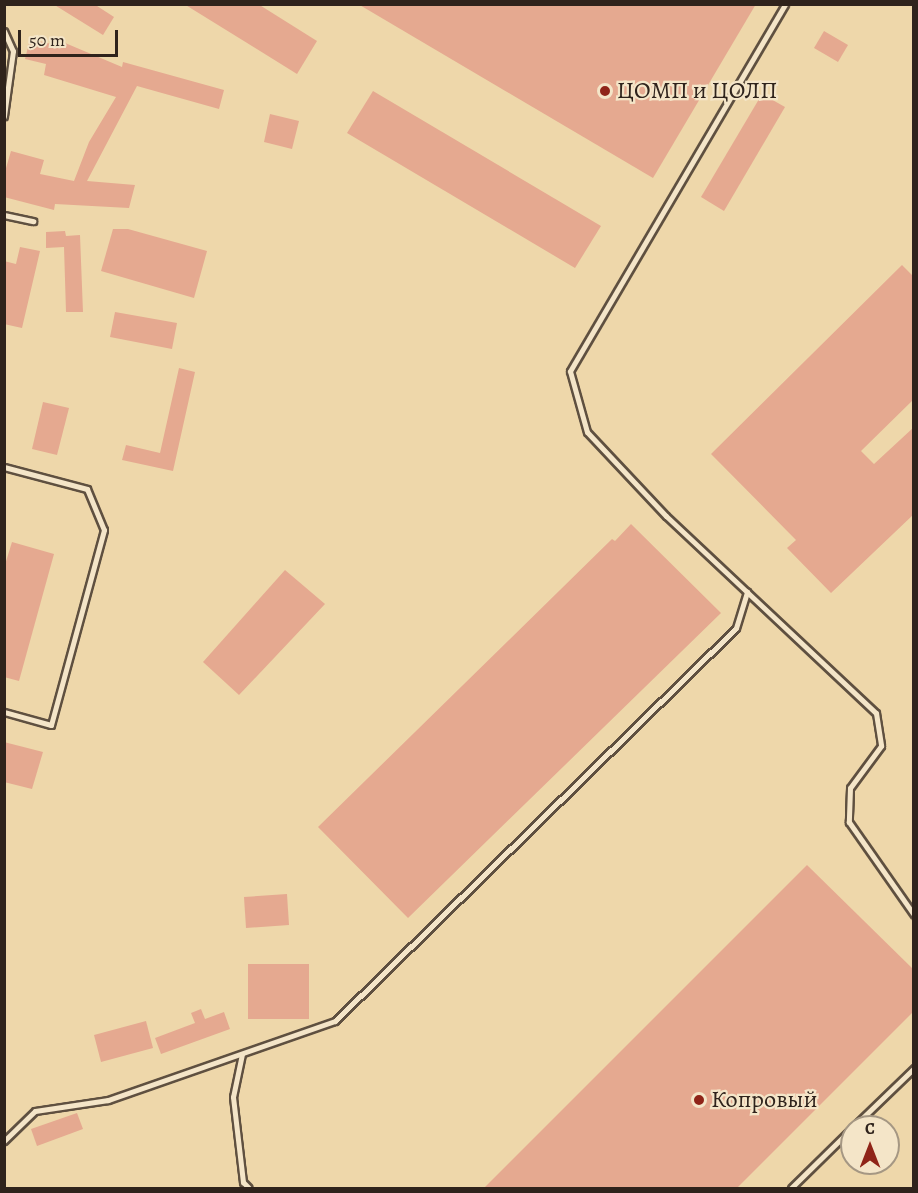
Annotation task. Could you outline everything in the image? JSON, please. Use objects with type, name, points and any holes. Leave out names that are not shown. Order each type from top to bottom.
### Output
[{"type":"lane","points":[[785,4],[570,371],[587,432],[666,516],[876,713],[880,746],[850,788],[849,822],[914,915]]},
{"type":"lane","points":[[4,31],[13,51],[4,116]]},
{"type":"lane","points":[[4,215],[33,221]]},
{"type":"lane","points":[[4,467],[87,489],[104,530],[51,725],[4,712]]},
{"type":"lane","points":[[4,1141],[35,1111],[108,1100],[335,1021],[736,628],[747,592]]},
{"type":"lane","points":[[242,1054],[233,1097],[243,1182],[249,1188]]},
{"type":"lane","points":[[866,1115],[914,1068]]},
{"type":"lane","points":[[791,1188],[840,1141]]},
{"type":"building","points":[[53,4],[94,4],[114,17],[103,35]]},
{"type":"building","points":[[184,4],[258,4],[317,41],[297,74]]},
{"type":"building","name":"ЦОМП и ЦОЛП","points":[[358,4],[756,4],[653,178]]},
{"type":"building","points":[[824,31],[848,45],[838,62],[814,48]]},
{"type":"building","points":[[30,39],[56,45],[58,40],[122,67],[123,62],[224,90],[219,109],[137,86],[87,181],[135,185],[129,208],[55,204],[54,210],[4,197],[4,175],[11,151],[44,160],[40,174],[74,181],[89,142],[116,97],[44,75],[46,64],[25,59]]},
{"type":"building","points":[[373,91],[601,226],[575,268],[347,133]]},
{"type":"building","points":[[762,94],[785,107],[724,211],[701,197]]},
{"type":"building","points":[[270,114],[299,121],[292,149],[264,142]]},
{"type":"building","points":[[113,229],[128,229],[207,251],[194,298],[101,271]]},
{"type":"building","points":[[65,231],[66,236],[80,235],[83,312],[66,312],[64,247],[46,248],[46,232]]},
{"type":"building","points":[[20,247],[40,251],[22,328],[4,324],[4,261],[16,264]]},
{"type":"building","points":[[902,265],[914,277],[914,399],[861,451],[874,464],[914,427],[914,514],[831,593],[787,548],[796,540],[711,454]]},
{"type":"building","points":[[115,312],[177,323],[172,349],[110,337]]},
{"type":"building","points":[[179,368],[195,372],[173,471],[122,460],[126,445],[160,453]]},
{"type":"building","points":[[43,402],[69,408],[57,455],[32,449]]},
{"type":"building","points":[[631,524],[721,613],[408,918],[318,827],[612,539],[615,541]]},
{"type":"building","points":[[12,542],[54,554],[19,681],[4,677],[4,568]]},
{"type":"building","points":[[285,570],[325,604],[239,695],[203,662]]},
{"type":"building","points":[[4,742],[43,752],[32,789],[4,782]]},
{"type":"building","name":"Копровый","points":[[807,865],[914,970],[914,1011],[737,1188],[484,1188]]},
{"type":"building","points":[[287,894],[289,925],[246,928],[244,897]]},
{"type":"building","points":[[248,964],[309,964],[309,1019],[248,1019]]},
{"type":"building","points":[[201,1009],[205,1019],[224,1012],[230,1029],[161,1054],[155,1038],[195,1023],[191,1013]]},
{"type":"building","points":[[146,1021],[153,1048],[101,1062],[94,1035]]},
{"type":"building","points":[[77,1113],[83,1129],[37,1146],[31,1129]]},
{"type":"place","name":"ЦОМП и ЦОЛП","points":[[605,91]]},
{"type":"place","name":"Копровый","points":[[699,1100]]}]
